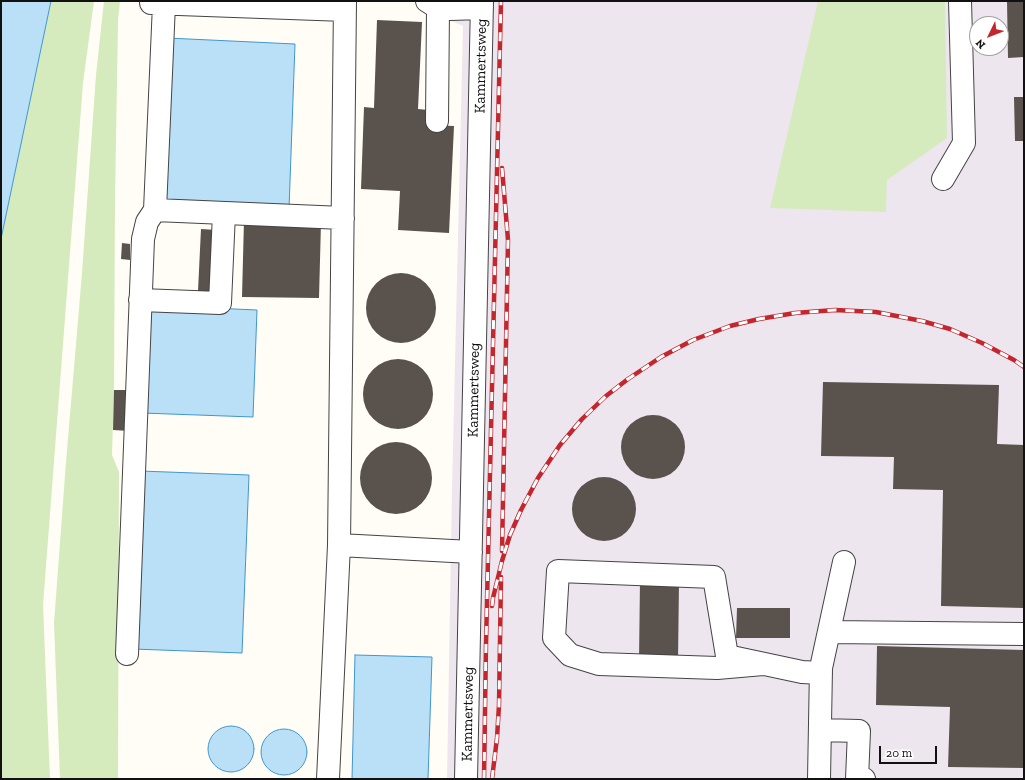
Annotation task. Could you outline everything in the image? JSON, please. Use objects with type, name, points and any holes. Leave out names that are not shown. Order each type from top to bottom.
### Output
[{"type":"street","points":[[943,179],[964,143],[960,1]]},
{"type":"street","points":[[127,654],[143,239],[147,222],[155,210],[158,3],[345,6],[339,545],[328,779]]},
{"type":"street","points":[[437,121],[433,4],[450,9],[482,4]]},
{"type":"street","name":"Kammertsweg","points":[[466,779],[482,4]]},
{"type":"street","points":[[155,210],[343,218]]},
{"type":"street","points":[[140,300],[220,303],[224,213]]},
{"type":"street","points":[[339,545],[471,552]]},
{"type":"street","points":[[819,779],[821,668],[844,562]]},
{"type":"street","points":[[763,664],[717,668],[599,664],[570,655],[554,638],[558,570],[714,576],[727,656],[802,672],[821,673]]},
{"type":"street","points":[[829,632],[1024,634]]},
{"type":"street","points":[[820,730],[860,730],[857,779],[864,779]]},
{"type":"shaded area","points":[[450,1],[1024,1],[1024,779],[447,779],[463,26],[449,20]]},
{"type":"green space","points":[[51,1],[94,1],[83,83],[43,605],[50,779],[1,779],[1,239]]},
{"type":"green space","points":[[104,1],[120,1],[118,20],[112,455],[119,472],[118,779],[60,779],[54,623],[96,75]]},
{"type":"green space","points":[[818,1],[945,1],[947,138],[887,180],[886,212],[770,208]]},
{"type":"water","points":[[1,1],[51,1],[1,239]]},
{"type":"water","points":[[167,38],[295,44],[289,209],[160,204]]},
{"type":"water","points":[[147,305],[257,310],[253,417],[142,413]]},
{"type":"water","points":[[140,471],[249,475],[242,653],[133,649]]},
{"type":"water","points":[[355,655],[432,657],[428,779],[352,779]]},
{"type":"water","points":[[226,726],[236,726],[244,730],[250,736],[254,744],[254,754],[250,762],[244,768],[236,772],[226,772],[218,768],[212,762],[208,754],[208,744],[212,736],[218,730]]},
{"type":"water","points":[[279,729],[289,729],[297,733],[303,739],[307,747],[307,757],[303,765],[297,771],[289,775],[279,775],[271,771],[265,765],[261,757],[261,747],[265,739],[271,733]]},
{"type":"building","points":[[1007,1],[1024,1],[1024,57],[1008,58],[1009,16],[1007,16]]},
{"type":"building","points":[[377,20],[422,22],[418,109],[428,110],[427,125],[454,126],[449,233],[398,230],[400,191],[361,189],[364,107],[374,108]]},
{"type":"building","points":[[1014,97],[1024,97],[1024,141],[1015,141]]},
{"type":"building","points":[[244,220],[321,222],[319,298],[242,297]]},
{"type":"building","points":[[201,229],[216,230],[213,292],[198,291]]},
{"type":"building","points":[[122,243],[130,244],[130,260],[121,259]]},
{"type":"building","points":[[394,273],[408,273],[421,279],[430,288],[434,294],[436,308],[434,322],[426,333],[415,341],[408,343],[394,343],[387,341],[376,333],[368,322],[366,315],[366,301],[368,294],[376,283],[387,275]]},
{"type":"building","points":[[391,359],[405,359],[418,365],[427,374],[431,380],[433,394],[431,408],[423,419],[412,427],[405,429],[391,429],[384,427],[373,419],[365,408],[363,401],[363,387],[365,380],[373,369],[384,361]]},
{"type":"building","points":[[823,382],[999,385],[997,444],[1024,445],[1024,608],[941,606],[943,490],[893,489],[894,457],[821,456]]},
{"type":"building","points":[[114,390],[131,390],[130,431],[113,430]]},
{"type":"building","points":[[647,415],[659,415],[676,424],[683,435],[685,447],[683,459],[676,470],[659,479],[647,479],[635,474],[626,465],[621,453],[621,441],[626,429],[635,420]]},
{"type":"building","points":[[396,442],[416,448],[426,458],[432,478],[426,498],[416,508],[396,514],[376,508],[366,498],[360,478],[366,458],[376,448]]},
{"type":"building","points":[[598,477],[610,477],[627,486],[634,497],[636,509],[634,521],[627,532],[610,541],[598,541],[586,536],[577,527],[572,515],[572,503],[577,491],[586,482]]},
{"type":"building","points":[[640,581],[679,582],[678,661],[639,660]]},
{"type":"building","points":[[737,608],[790,608],[790,638],[736,638]]},
{"type":"building","points":[[877,646],[1024,650],[1024,768],[948,767],[950,707],[876,705]]},
{"type":"railway","points":[[484,779],[501,1]]},
{"type":"railway","points":[[502,168],[508,240],[502,551]]},
{"type":"railway","points":[[492,606],[502,561],[510,535],[538,478],[560,445],[582,419],[606,396],[661,357],[693,340],[730,326],[795,313],[835,310],[876,312],[922,321],[950,329],[982,343],[1024,367]]},
{"type":"railway","points":[[492,779],[499,705],[501,577]]}]
